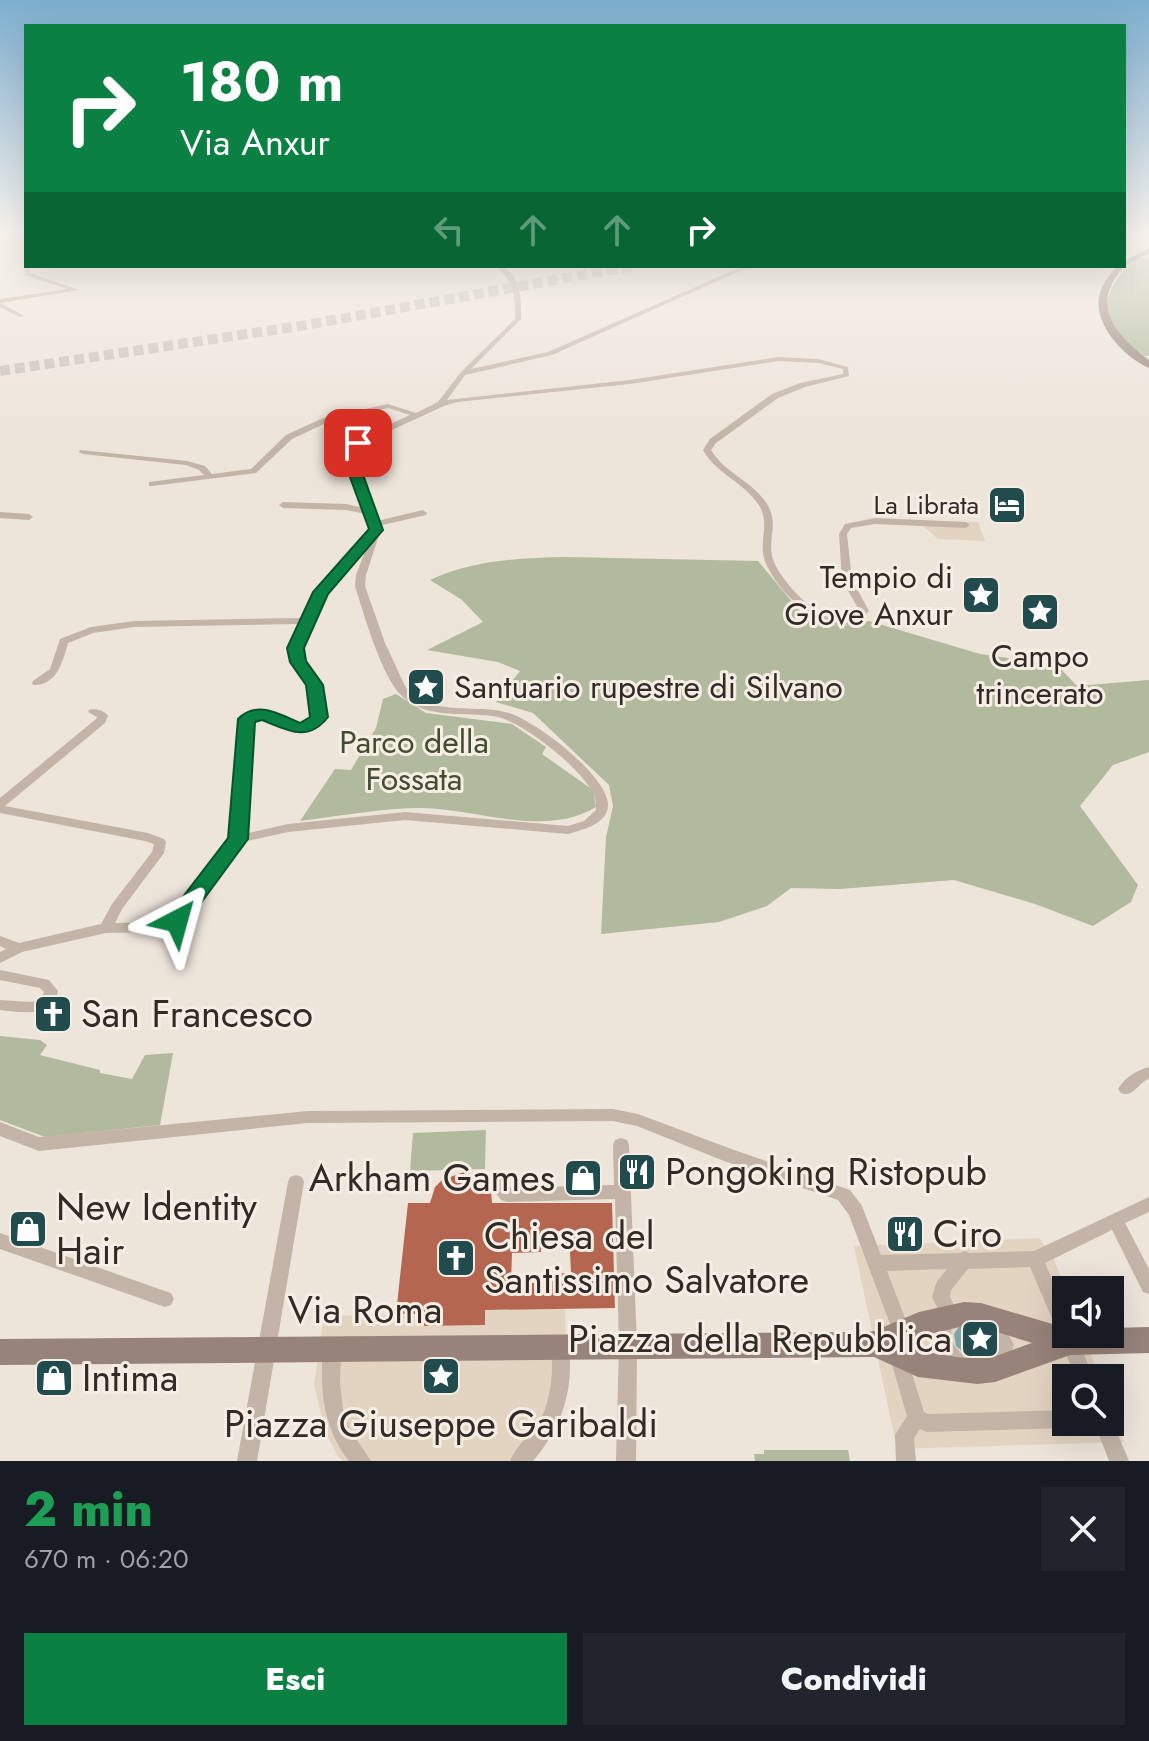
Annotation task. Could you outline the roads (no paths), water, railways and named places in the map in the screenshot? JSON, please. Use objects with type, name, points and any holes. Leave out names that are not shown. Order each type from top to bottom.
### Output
[{"type":"main road","points":[[1102,302],[1102,314],[1118,339],[1149,365]]},
{"type":"main road","points":[[950,1316],[981,1315],[1052,1332]]},
{"type":"main road","name":"Via Roma","points":[[0,1352],[875,1344],[901,1331],[950,1316]]},
{"type":"main road","points":[[1124,1339],[1149,1340]]},
{"type":"main road","points":[[875,1344],[899,1358],[918,1364],[983,1370],[1052,1342]]},
{"type":"street","points":[[441,404],[463,373],[518,319],[516,302]]},
{"type":"street","points":[[463,373],[550,354],[667,302]]},
{"type":"street","points":[[0,303],[21,316]]},
{"type":"street","points":[[238,839],[288,828],[405,816],[564,830],[588,824],[602,811],[602,796],[591,778],[519,721],[493,713],[434,708],[415,701],[402,691],[360,586],[375,527],[351,461],[351,449],[361,441],[441,404],[641,381],[779,359],[830,363],[846,368],[848,374],[842,378],[800,385],[775,396],[715,439],[707,450],[712,459],[748,485],[764,504],[771,525],[769,560],[793,595],[809,611],[826,621],[857,619],[864,609],[847,580],[843,534],[846,528],[875,521],[966,525]]},
{"type":"street","points":[[152,484],[256,470],[286,439],[320,422],[390,406],[416,415]]},
{"type":"street","points":[[83,452],[187,463],[202,468],[210,477]]},
{"type":"street","points":[[283,505],[349,507],[370,512]]},
{"type":"street","points":[[0,958],[18,948],[106,928],[161,927],[177,921],[238,839],[247,719],[263,713],[299,729],[312,725],[319,717],[314,685],[295,655],[306,621],[323,589],[375,527],[423,513]]},
{"type":"street","points":[[0,515],[29,517]]},
{"type":"street","points":[[37,683],[55,670],[64,641],[96,628],[149,623],[306,621]]},
{"type":"street","points":[[0,807],[101,721],[103,716],[93,712]]},
{"type":"street","points":[[0,807],[160,842],[158,853],[121,901],[106,928]]},
{"type":"street","points":[[0,941],[18,948]]},
{"type":"street","points":[[0,975],[44,984],[51,991],[50,998],[40,1005],[0,1005]]},
{"type":"street","points":[[1126,1089],[1139,1076],[1149,1073]]},
{"type":"street","points":[[0,1129],[39,1144],[308,1117],[621,1115],[840,1192],[853,1205],[901,1331]]},
{"type":"street","points":[[621,1145],[628,1345],[626,1461]]},
{"type":"street","points":[[494,1180],[507,1195],[623,1192]]},
{"type":"street","points":[[247,1461],[296,1182]]},
{"type":"street","points":[[876,1263],[1035,1259],[1149,1204]]},
{"type":"street","points":[[1115,1220],[1149,1286]]},
{"type":"street","points":[[0,1241],[165,1299]]},
{"type":"street","points":[[965,1259],[942,1291],[941,1300],[950,1316],[942,1328],[943,1346],[956,1362],[983,1370],[1004,1353],[1003,1338],[994,1324],[981,1315]]},
{"type":"street","points":[[1035,1259],[1052,1299]]},
{"type":"street","points":[[520,1461],[542,1436],[558,1404],[562,1388],[561,1347]]},
{"type":"street","points":[[332,1349],[330,1389],[334,1416],[344,1442],[361,1461]]},
{"type":"street","points":[[899,1358],[917,1418]]},
{"type":"street","points":[[917,1418],[939,1425],[1052,1420]]},
{"type":"street","points":[[906,1461],[904,1435],[917,1418]]},
{"type":"street","points":[[1109,1436],[1119,1461]]},
{"type":"water","points":[[979,1324],[993,1339],[993,1351],[985,1359],[972,1359],[956,1346],[954,1334],[960,1325]]},
{"type":"tunnel","points":[[0,371],[300,326],[432,302]]},
{"type":"place","name":"La Librata","points":[[1007,505]]},
{"type":"place","name":"Tempio di Giove Anxur","points":[[981,595]]},
{"type":"place","name":"Campo trincerato","points":[[1040,612]]},
{"type":"place","name":"Santuario rupestre di Silvano","points":[[426,687]]},
{"type":"place","name":"San Francesco","points":[[53,1014]]},
{"type":"place","name":"Pongoking Ristopub","points":[[637,1172]]},
{"type":"place","name":"Arkham Games","points":[[583,1178]]},
{"type":"place","name":"New Identity Hair","points":[[28,1229]]},
{"type":"place","name":"Ciro","points":[[905,1234]]},
{"type":"place","name":"Chiesa del Santissimo Salvatore","points":[[456,1258]]},
{"type":"place","name":"Piazza della Repubblica","points":[[980,1339]]},
{"type":"place","name":"Piazza Giuseppe Garibaldi","points":[[441,1376]]},
{"type":"place","name":"Intima","points":[[54,1378]]},
{"type":"park label","name":"Parco della Fossata","points":[[414,760]]}]
